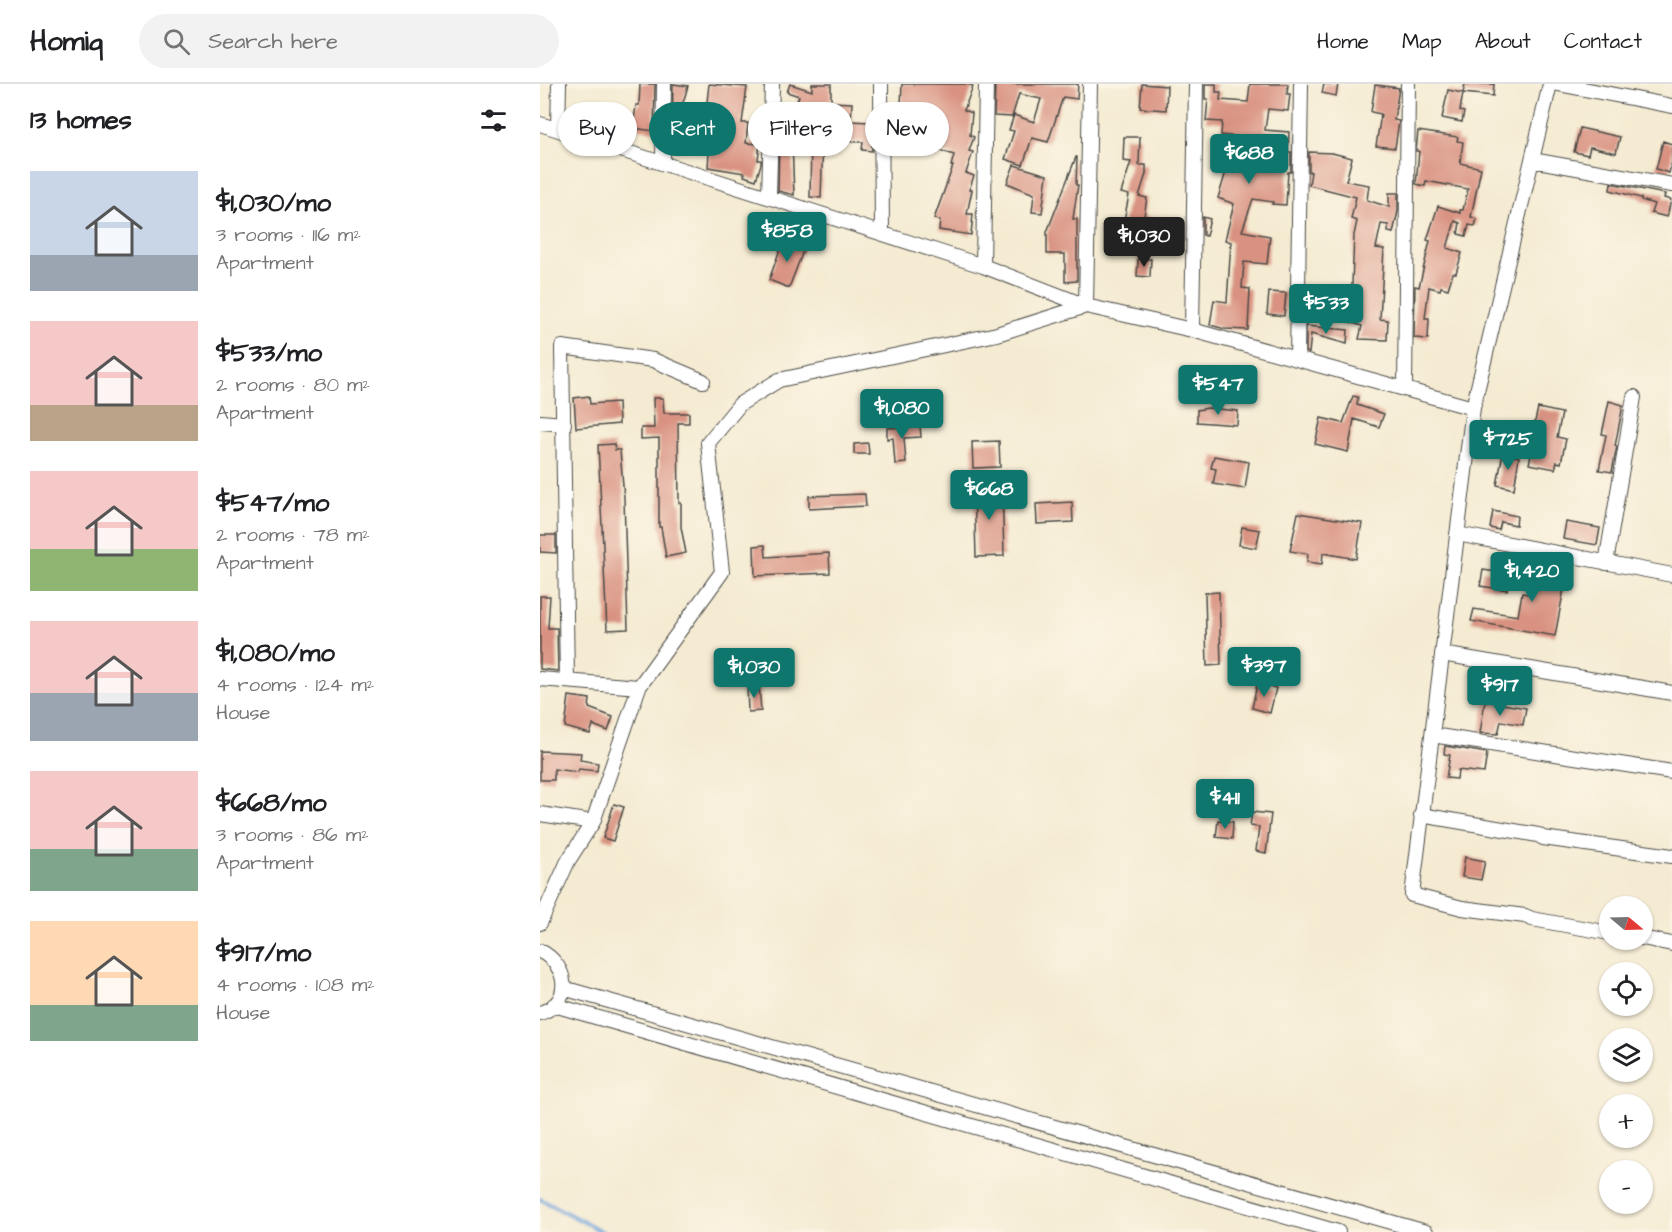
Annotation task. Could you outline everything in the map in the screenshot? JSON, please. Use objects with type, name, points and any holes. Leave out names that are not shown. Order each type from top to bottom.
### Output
[{"type":"street","points":[[559,84],[559,102]]},
{"type":"street","points":[[663,162],[664,84]]},
{"type":"street","points":[[769,196],[772,84]]},
{"type":"street","points":[[881,84],[882,233]]},
{"type":"street","points":[[983,266],[986,84]]},
{"type":"street","points":[[1086,306],[1090,84]]},
{"type":"street","points":[[1192,330],[1196,84]]},
{"type":"street","points":[[1297,359],[1301,84]]},
{"type":"street","points":[[1405,389],[1408,84]]},
{"type":"street","points":[[1550,84],[1473,408],[1412,894],[1462,908],[1525,916],[1599,931]]},
{"type":"street","points":[[1558,84],[1672,106]]},
{"type":"street","points":[[540,124],[558,129]]},
{"type":"street","points":[[637,154],[983,266],[1086,306],[1192,330],[1473,408]]},
{"type":"street","points":[[1532,160],[1672,184]]},
{"type":"street","points":[[540,922],[568,861],[592,822],[639,687],[722,572],[708,443],[740,404],[779,380],[997,334],[1086,306]]},
{"type":"street","points":[[567,681],[562,347],[653,360],[703,381]]},
{"type":"street","points":[[1606,563],[1634,396]]},
{"type":"street","points":[[540,422],[564,424]]},
{"type":"street","points":[[1457,534],[1672,575]]},
{"type":"street","points":[[1442,654],[1672,693]]},
{"type":"street","points":[[540,680],[639,687]]},
{"type":"street","points":[[1432,735],[1672,772]]},
{"type":"street","points":[[540,814],[592,822]]},
{"type":"street","points":[[1421,815],[1538,835],[1543,838],[1672,856]]},
{"type":"street","points":[[1653,940],[1672,944]]},
{"type":"street","points":[[540,951],[551,957],[560,968],[563,988],[554,1005],[540,1013]]},
{"type":"street","points":[[563,988],[1426,1232]]},
{"type":"street","points":[[554,1005],[1338,1232]]},
{"type":"building","points":[[640,84],[655,84],[655,102],[649,102],[649,130],[637,129],[637,105],[639,105]]},
{"type":"building","points":[[673,84],[688,86],[683,102],[673,102]]},
{"type":"building","points":[[709,84],[747,87],[742,123],[748,123],[746,143],[748,143],[748,156],[758,156],[758,160],[761,160],[756,180],[744,176],[745,173],[708,167],[709,156],[736,156],[736,102],[707,102]]},
{"type":"building","points":[[790,84],[812,91],[812,84],[831,84],[831,102],[797,102],[799,96],[787,92]]},
{"type":"building","points":[[902,84],[967,84],[973,86],[964,110],[972,113],[970,135],[974,137],[969,151],[973,152],[966,173],[974,176],[969,190],[972,190],[967,214],[973,214],[971,235],[939,230],[940,220],[934,219],[953,166],[951,166],[954,155],[949,153],[949,102],[901,102]]},
{"type":"building","points":[[995,84],[1078,84],[1077,99],[1063,97],[1048,142],[1032,138],[1023,165],[1005,159],[1014,131],[1009,130],[1014,115],[1034,122],[1041,99],[1019,94],[1012,117],[994,116]]},
{"type":"building","points":[[1142,84],[1167,86],[1166,110],[1140,108]]},
{"type":"building","points":[[1205,84],[1216,84],[1216,92],[1221,92],[1220,100],[1248,102],[1250,84],[1288,84],[1287,94],[1290,94],[1288,111],[1268,109],[1265,130],[1289,132],[1288,152],[1291,152],[1291,172],[1288,172],[1286,205],[1253,199],[1242,231],[1270,236],[1267,264],[1244,262],[1242,288],[1250,289],[1248,330],[1225,329],[1210,325],[1214,300],[1227,302],[1231,242],[1225,240],[1234,204],[1218,198],[1227,160],[1237,162],[1239,137],[1221,135],[1222,122],[1206,121],[1208,99],[1205,99]]},
{"type":"building","points":[[1324,84],[1338,84],[1336,96],[1322,93]]},
{"type":"building","points":[[1465,84],[1494,84],[1493,96],[1463,93]]},
{"type":"building","points":[[1375,85],[1399,88],[1394,120],[1399,121],[1395,148],[1376,146],[1381,114],[1371,112]]},
{"type":"building","points":[[1448,90],[1463,93],[1460,111],[1464,112],[1462,122],[1442,118]]},
{"type":"building","points":[[853,121],[865,122],[865,150],[862,150],[863,142],[853,142]]},
{"type":"building","points":[[1580,128],[1620,137],[1616,153],[1590,147],[1588,155],[1574,152]]},
{"type":"building","points":[[1418,131],[1458,137],[1457,141],[1463,142],[1460,163],[1481,168],[1471,217],[1477,219],[1475,226],[1469,225],[1466,236],[1458,234],[1460,223],[1455,221],[1447,248],[1462,253],[1456,273],[1453,273],[1448,289],[1441,287],[1440,290],[1429,287],[1425,318],[1429,318],[1428,339],[1414,338],[1415,286],[1419,287],[1430,241],[1427,240],[1438,206],[1460,213],[1460,210],[1463,210],[1468,189],[1426,181],[1425,186],[1416,184]]},
{"type":"building","points":[[1124,137],[1140,137],[1139,165],[1146,165],[1146,174],[1139,196],[1147,198],[1144,216],[1168,223],[1165,234],[1147,229],[1146,235],[1122,231],[1129,195],[1121,193],[1131,162],[1123,161]]},
{"type":"building","points":[[1663,141],[1672,144],[1672,162],[1669,173],[1656,169]]},
{"type":"building","points":[[1309,152],[1332,153],[1352,158],[1346,181],[1369,185],[1367,200],[1389,207],[1389,193],[1398,193],[1398,211],[1393,233],[1388,232],[1388,225],[1381,224],[1376,248],[1384,249],[1380,319],[1388,320],[1387,340],[1359,339],[1362,326],[1307,309],[1307,294],[1351,308],[1354,235],[1357,221],[1351,219],[1356,197],[1309,185],[1311,172],[1309,172]]},
{"type":"building","points":[[779,156],[793,156],[794,195],[778,191]]},
{"type":"building","points":[[811,156],[822,156],[821,198],[810,197]]},
{"type":"building","points":[[1076,157],[1076,185],[1078,185],[1073,219],[1077,219],[1077,281],[1065,282],[1065,254],[1047,254],[1047,232]]},
{"type":"building","points":[[1014,165],[1047,175],[1042,213],[1032,212],[1034,194],[1007,183]]},
{"type":"building","points":[[1611,183],[1665,194],[1664,198],[1671,200],[1667,217],[1651,213],[1654,204],[1610,190]]},
{"type":"building","points":[[1203,217],[1210,219],[1206,236],[1203,235]]},
{"type":"building","points":[[784,238],[805,246],[789,288],[769,280]]},
{"type":"building","points":[[1138,259],[1151,259],[1150,277],[1137,276]]},
{"type":"building","points":[[1269,292],[1286,293],[1284,316],[1267,314]]},
{"type":"building","points":[[1306,326],[1348,330],[1347,344],[1311,334],[1309,353],[1306,352]]},
{"type":"building","points":[[589,396],[590,404],[618,402],[619,424],[576,428],[574,398]]},
{"type":"building","points":[[1353,396],[1358,397],[1357,405],[1384,414],[1379,427],[1354,419],[1348,452],[1315,444],[1321,418],[1343,423]]},
{"type":"building","points":[[653,398],[663,398],[664,413],[689,413],[689,423],[678,423],[679,503],[681,503],[681,527],[686,553],[666,557],[661,527],[659,527],[659,438],[641,439],[641,428],[654,428]]},
{"type":"building","points":[[1609,401],[1623,405],[1612,472],[1599,470],[1606,435],[1602,434]]},
{"type":"building","points":[[1208,408],[1238,411],[1237,425],[1197,422],[1197,410]]},
{"type":"building","points":[[1538,408],[1562,413],[1557,437],[1566,439],[1561,463],[1557,462],[1555,469],[1529,464]]},
{"type":"building","points":[[920,426],[921,437],[904,438],[906,463],[895,464],[893,438],[887,439],[887,428]]},
{"type":"building","points":[[999,441],[1000,467],[973,468],[972,442]]},
{"type":"building","points":[[868,443],[869,454],[854,454],[854,444]]},
{"type":"building","points":[[614,444],[615,450],[620,450],[624,498],[628,629],[607,630],[598,445]]},
{"type":"building","points":[[1503,453],[1519,457],[1514,489],[1497,485]]},
{"type":"building","points":[[1214,456],[1249,462],[1245,489],[1213,484],[1216,469],[1211,468]]},
{"type":"building","points":[[1002,485],[1004,556],[976,557],[974,486]]},
{"type":"building","points":[[865,494],[866,506],[809,509],[809,496]]},
{"type":"building","points":[[1072,502],[1073,522],[1037,524],[1036,504]]},
{"type":"building","points":[[1493,511],[1517,516],[1516,525],[1501,522],[1499,530],[1490,528]]},
{"type":"building","points":[[1298,513],[1362,523],[1356,559],[1323,553],[1322,564],[1307,562],[1308,554],[1290,551]]},
{"type":"building","points":[[1566,522],[1600,528],[1597,545],[1563,539]]},
{"type":"building","points":[[1242,527],[1260,530],[1256,548],[1239,545]]},
{"type":"building","points":[[540,535],[556,535],[556,553],[540,552]]},
{"type":"building","points":[[765,545],[766,557],[829,553],[830,573],[755,576],[754,546]]},
{"type":"building","points":[[1523,556],[1550,562],[1548,574],[1566,578],[1555,636],[1471,621],[1474,609],[1518,616],[1522,593],[1530,594],[1534,572],[1520,569]]},
{"type":"building","points":[[1483,570],[1509,574],[1507,590],[1480,586]]},
{"type":"building","points":[[1219,592],[1221,665],[1207,666],[1205,593]]},
{"type":"building","points":[[540,596],[550,596],[548,628],[557,628],[558,671],[540,669]]},
{"type":"building","points":[[1257,684],[1276,688],[1270,713],[1252,708]]},
{"type":"building","points":[[759,685],[761,711],[748,712],[747,686]]},
{"type":"building","points":[[569,696],[590,699],[589,708],[613,717],[608,731],[593,725],[590,734],[565,727]]},
{"type":"building","points":[[1485,701],[1526,708],[1523,725],[1501,721],[1498,734],[1480,733]]},
{"type":"building","points":[[1445,746],[1487,753],[1484,773],[1458,770],[1457,779],[1446,778],[1450,755],[1444,754]]},
{"type":"building","points":[[540,751],[581,753],[580,760],[598,763],[597,771],[579,769],[578,772],[554,769],[554,780],[540,780]]},
{"type":"building","points":[[614,804],[624,807],[613,841],[603,838]]},
{"type":"building","points":[[1252,812],[1271,814],[1266,853],[1256,851],[1259,827],[1250,826]]},
{"type":"building","points":[[1218,820],[1233,822],[1232,839],[1216,837]]},
{"type":"building","points":[[1465,857],[1485,861],[1481,880],[1462,877]]},
{"type":"waterway","points":[[540,1199],[603,1232]]}]
